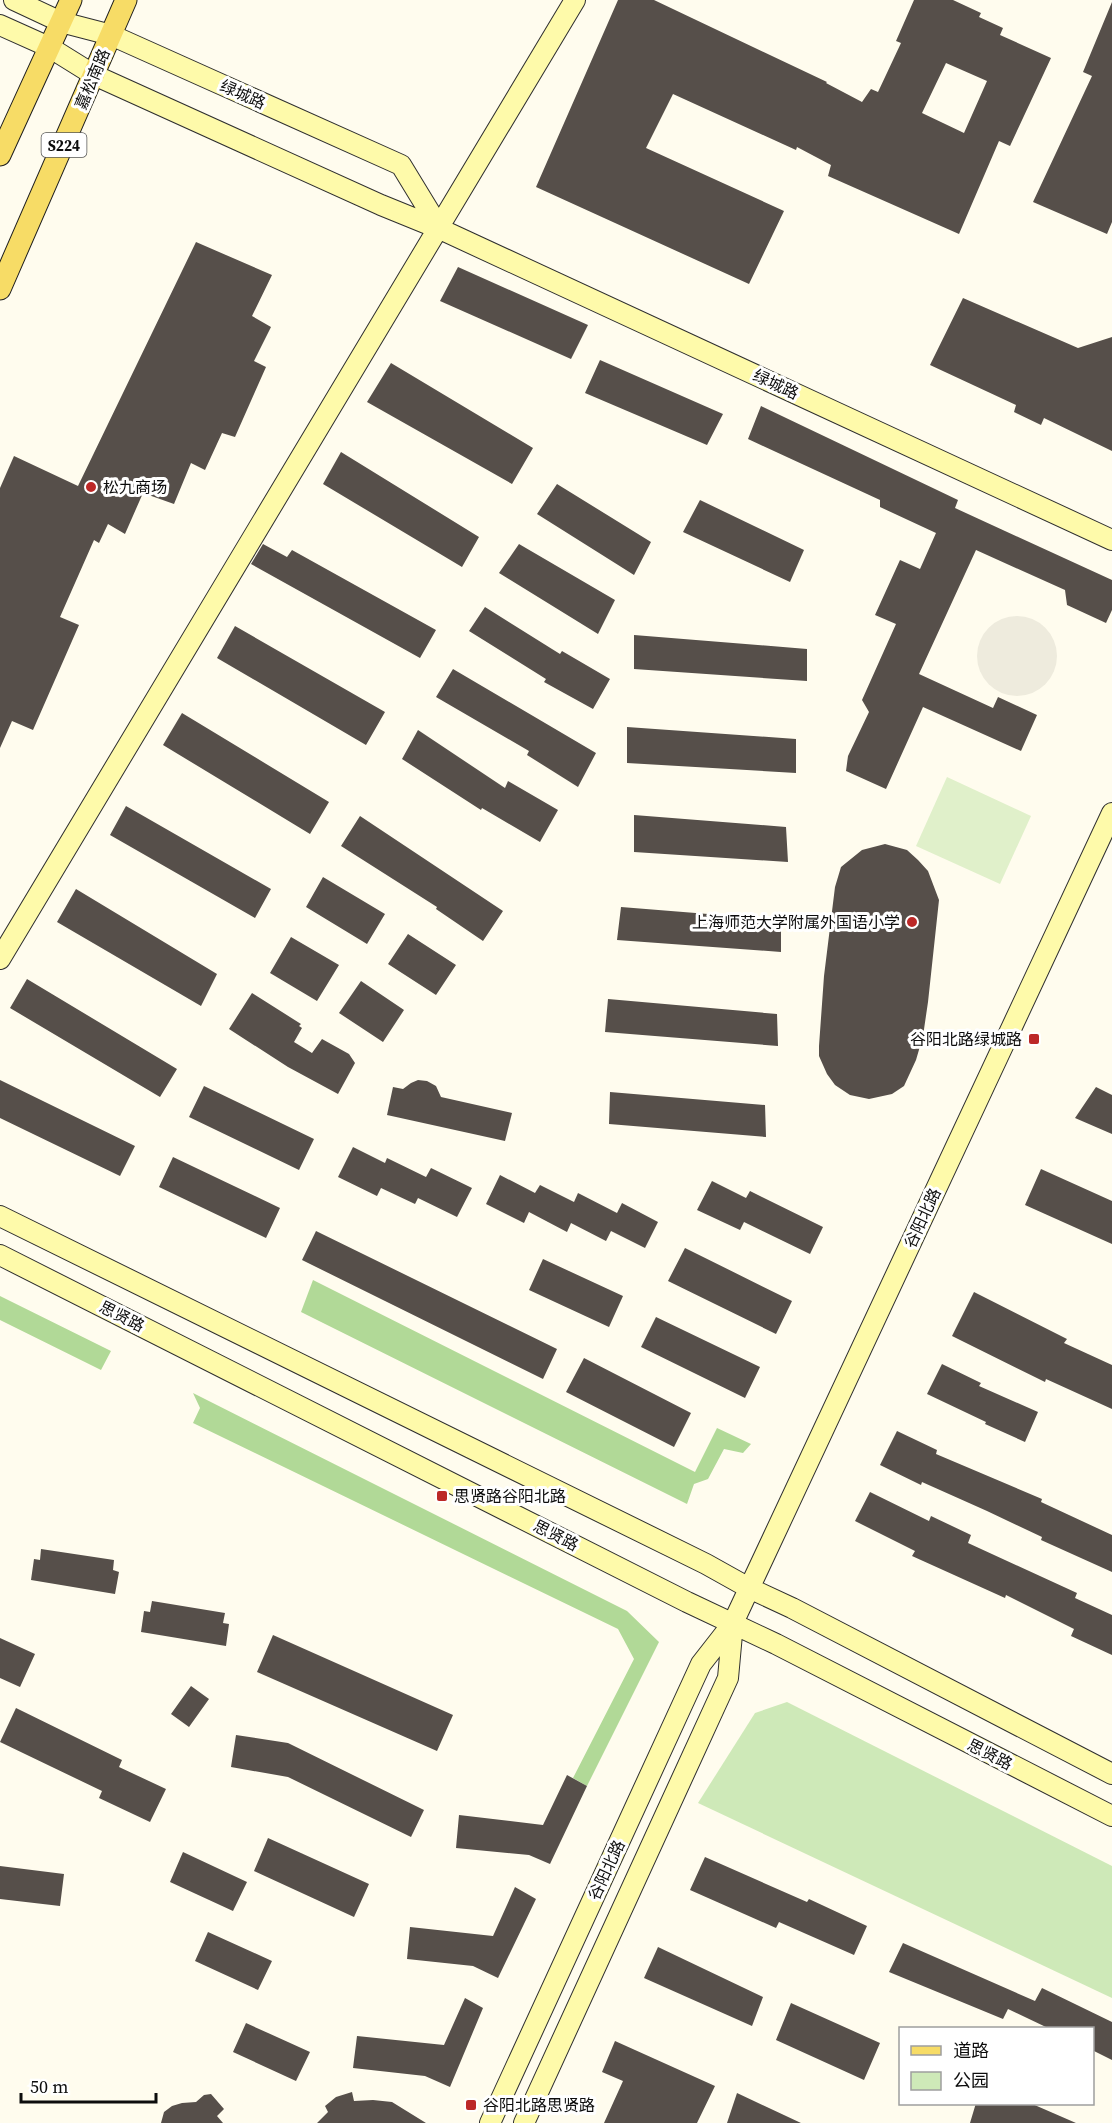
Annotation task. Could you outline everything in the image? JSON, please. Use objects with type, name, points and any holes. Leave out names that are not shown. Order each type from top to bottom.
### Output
[{"type":"main road","name":"绿城路","points":[[14,0],[61,22],[111,35],[401,165],[440,229]]},
{"type":"main road","points":[[0,155],[70,0]]},
{"type":"main road","name":"嘉松南路","points":[[0,289],[126,0]]},
{"type":"main road","points":[[0,958],[440,229],[575,0]]},
{"type":"main road","name":"绿城路","points":[[0,25],[49,47],[94,75],[381,205],[440,229],[1112,540]]},
{"type":"main road","name":"谷阳北路","points":[[490,2123],[701,1664],[734,1623],[1112,813]]},
{"type":"main road","points":[[0,1216],[706,1564],[1112,1774]]},
{"type":"main road","name":"思贤路","points":[[0,1255],[687,1602],[734,1623],[1112,1816]]},
{"type":"main road","name":"谷阳北路","points":[[524,2123],[728,1678],[734,1623]]},
{"type":"green space","points":[[947,777],[1031,816],[1000,884],[916,846]]},
{"type":"green space","points":[[313,1280],[695,1472],[717,1428],[751,1444],[743,1453],[724,1449],[708,1479],[694,1484],[687,1504],[301,1312]]},
{"type":"green space","points":[[0,1296],[111,1351],[101,1370],[0,1320]]},
{"type":"green space","points":[[193,1393],[627,1611],[659,1642],[587,1786],[573,1778],[634,1659],[618,1629],[193,1423],[200,1408]]},
{"type":"green space","points":[[787,1702],[1112,1866],[1112,1998],[698,1803],[755,1713]]},
{"type":"shaded area","points":[[1017,616],[1032,619],[1045,628],[1054,641],[1057,656],[1054,671],[1045,684],[1032,693],[1017,696],[1002,693],[989,684],[980,671],[977,656],[980,641],[989,628],[1002,619]]},
{"type":"building","points":[[618,0],[654,0],[827,82],[862,102],[871,89],[878,92],[901,43],[896,41],[914,0],[953,0],[981,13],[979,17],[1003,28],[1000,35],[1051,58],[1010,146],[999,141],[959,234],[828,176],[831,165],[797,147],[796,150],[673,94],[646,148],[784,211],[749,284],[536,187]],"holes":[[[946,63],[987,81],[964,133],[922,113]]]},
{"type":"building","points":[[1112,2],[1112,222],[1107,234],[1033,202],[1092,76],[1083,72]]},
{"type":"building","name":"松九商场","points":[[196,242],[272,275],[252,316],[271,327],[254,361],[266,367],[235,437],[222,433],[205,470],[191,463],[174,504],[143,493],[125,534],[108,524],[99,543],[94,540],[60,617],[79,625],[33,730],[12,721],[0,748],[0,488],[14,456],[78,486]]},
{"type":"building","points":[[458,267],[588,325],[571,359],[440,301]]},
{"type":"building","points":[[963,298],[1078,348],[1112,337],[1112,451],[1044,418],[1041,425],[1014,412],[1016,405],[930,365]]},
{"type":"building","points":[[600,360],[723,414],[707,445],[585,393]]},
{"type":"building","points":[[391,363],[533,448],[512,484],[367,402]]},
{"type":"building","points":[[761,406],[958,500],[955,508],[1112,580],[1112,610],[1106,623],[1067,605],[1065,590],[976,550],[919,674],[993,708],[998,697],[1037,715],[1021,751],[923,707],[886,789],[846,771],[848,756],[869,712],[862,700],[896,624],[875,615],[900,560],[920,569],[936,533],[880,507],[880,500],[748,439]]},
{"type":"building","points":[[341,452],[479,537],[462,567],[323,484]]},
{"type":"building","points":[[557,484],[651,542],[634,575],[537,514]]},
{"type":"building","points":[[700,500],[804,550],[790,582],[683,532]]},
{"type":"building","points":[[263,544],[287,557],[292,550],[436,630],[420,658],[251,564]]},
{"type":"building","points":[[519,544],[615,600],[598,634],[499,573]]},
{"type":"building","points":[[485,607],[560,654],[562,651],[610,679],[593,709],[544,682],[546,679],[469,631]]},
{"type":"building","points":[[235,626],[385,712],[366,745],[217,658]]},
{"type":"building","points":[[634,635],[807,649],[807,681],[634,669]]},
{"type":"building","points":[[453,669],[596,753],[578,787],[527,755],[529,751],[436,697]]},
{"type":"building","points":[[182,713],[329,802],[310,834],[163,745]]},
{"type":"building","points":[[627,727],[796,739],[796,773],[627,763]]},
{"type":"building","points":[[418,730],[505,788],[508,781],[558,810],[540,842],[482,808],[481,810],[402,759]]},
{"type":"building","points":[[126,806],[271,889],[255,918],[110,835]]},
{"type":"building","points":[[634,815],[786,827],[788,862],[634,852]]},
{"type":"building","points":[[360,816],[503,911],[483,941],[436,909],[437,907],[341,846]]},
{"type":"building","points":[[885,844],[907,850],[918,860],[928,871],[939,900],[928,1002],[923,1036],[916,1060],[904,1086],[892,1094],[869,1099],[850,1095],[835,1085],[819,1056],[819,1046],[824,976],[835,887],[841,867],[862,850]]},
{"type":"building","points":[[323,877],[385,914],[367,944],[306,907]]},
{"type":"building","points":[[76,889],[217,974],[201,1006],[57,922]]},
{"type":"building","points":[[621,907],[781,920],[781,952],[617,940]]},
{"type":"building","points":[[408,934],[456,965],[436,995],[388,964]]},
{"type":"building","points":[[291,937],[339,965],[317,1001],[270,973]]},
{"type":"building","points":[[27,979],[177,1069],[160,1097],[10,1008]]},
{"type":"building","points":[[361,981],[404,1010],[383,1042],[339,1013]]},
{"type":"building","points":[[252,993],[301,1024],[299,1026],[302,1028],[294,1042],[312,1053],[322,1039],[349,1054],[355,1063],[338,1094],[288,1067],[229,1029]]},
{"type":"building","points":[[608,999],[777,1014],[778,1046],[605,1032]]},
{"type":"building","points":[[0,1080],[135,1146],[120,1176],[0,1118]]},
{"type":"building","points":[[418,1080],[427,1081],[436,1086],[441,1097],[512,1113],[505,1141],[387,1115],[393,1087],[403,1089]]},
{"type":"building","points":[[204,1086],[314,1139],[299,1170],[189,1117]]},
{"type":"building","points":[[1096,1087],[1112,1095],[1112,1134],[1075,1118]]},
{"type":"building","points":[[610,1092],[765,1105],[766,1137],[609,1124]]},
{"type":"building","points":[[353,1147],[385,1163],[387,1158],[426,1177],[431,1168],[472,1188],[457,1217],[418,1198],[415,1204],[381,1188],[377,1196],[338,1177]]},
{"type":"building","points":[[173,1157],[280,1208],[266,1238],[159,1187]]},
{"type":"building","points":[[1041,1169],[1112,1201],[1112,1244],[1025,1205]]},
{"type":"building","points":[[500,1175],[535,1193],[540,1185],[574,1202],[578,1193],[617,1213],[622,1203],[658,1222],[645,1248],[611,1231],[606,1241],[571,1223],[567,1232],[529,1212],[524,1223],[486,1204]]},
{"type":"building","points":[[712,1181],[746,1198],[750,1191],[823,1227],[810,1254],[744,1222],[740,1230],[697,1210]]},
{"type":"building","points":[[316,1231],[557,1349],[543,1379],[302,1260]]},
{"type":"building","points":[[685,1248],[792,1301],[776,1334],[668,1281]]},
{"type":"building","points":[[543,1259],[623,1296],[609,1327],[529,1290]]},
{"type":"building","points":[[974,1292],[1067,1339],[1064,1343],[1112,1365],[1112,1409],[1046,1379],[1045,1382],[952,1336]]},
{"type":"building","points":[[656,1317],[760,1367],[745,1398],[641,1347]]},
{"type":"building","points":[[584,1358],[691,1413],[674,1447],[566,1392]]},
{"type":"building","points":[[942,1364],[981,1383],[979,1386],[1038,1412],[1025,1442],[927,1394]]},
{"type":"building","points":[[897,1431],[937,1450],[936,1454],[1042,1499],[1041,1502],[1112,1535],[1112,1572],[1041,1540],[1042,1537],[987,1511],[922,1482],[921,1485],[880,1465]]},
{"type":"building","points":[[870,1492],[929,1521],[931,1516],[971,1535],[968,1543],[1077,1593],[1075,1598],[1112,1615],[1112,1655],[1071,1636],[1074,1629],[1006,1595],[1005,1598],[912,1556],[915,1551],[855,1521]]},
{"type":"building","points":[[41,1549],[114,1560],[113,1570],[119,1572],[115,1594],[31,1580],[34,1559],[40,1560]]},
{"type":"building","points":[[152,1601],[225,1613],[223,1623],[229,1624],[226,1646],[141,1632],[144,1611],[150,1612]]},
{"type":"building","points":[[273,1635],[453,1715],[437,1751],[257,1672]]},
{"type":"building","points":[[0,1638],[35,1654],[20,1687],[0,1678]]},
{"type":"building","points":[[191,1686],[209,1699],[189,1727],[171,1714]]},
{"type":"building","points":[[16,1708],[122,1760],[119,1767],[166,1789],[150,1822],[99,1798],[102,1791],[0,1742]]},
{"type":"building","points":[[236,1735],[288,1743],[424,1810],[411,1837],[288,1777],[231,1767]]},
{"type":"building","points":[[567,1775],[587,1786],[550,1864],[529,1855],[456,1848],[459,1815],[543,1825]]},
{"type":"building","points":[[268,1838],[369,1884],[354,1917],[254,1871]]},
{"type":"building","points":[[183,1852],[247,1882],[233,1911],[170,1882]]},
{"type":"building","points":[[705,1857],[807,1902],[809,1899],[867,1926],[854,1955],[779,1922],[776,1928],[690,1890]]},
{"type":"building","points":[[0,1866],[64,1874],[60,1906],[0,1899]]},
{"type":"building","points":[[515,1887],[536,1899],[498,1978],[473,1966],[407,1959],[410,1927],[493,1936]]},
{"type":"building","points":[[208,1932],[272,1961],[258,1990],[195,1961]]},
{"type":"building","points":[[903,1943],[1035,2001],[1042,1988],[1112,2022],[1112,2060],[1094,2051],[1094,2027],[1046,2027],[1008,2009],[1003,2019],[889,1972]]},
{"type":"building","points":[[658,1947],[763,1997],[752,2026],[644,1978]]},
{"type":"building","points":[[465,1998],[483,2008],[450,2087],[425,2076],[353,2068],[357,2036],[444,2045]]},
{"type":"building","points":[[791,2003],[880,2043],[864,2080],[776,2040]]},
{"type":"building","points":[[246,2023],[310,2052],[296,2081],[233,2052]]},
{"type":"building","points":[[615,2041],[715,2086],[697,2123],[604,2123],[623,2081],[602,2072]]},
{"type":"building","points":[[352,2092],[354,2101],[392,2102],[426,2123],[317,2123],[328,2112],[325,2106],[336,2097]]},
{"type":"building","points":[[737,2093],[801,2123],[727,2123]]},
{"type":"building","points":[[211,2094],[224,2109],[217,2116],[223,2123],[161,2123],[164,2112],[172,2106],[196,2102],[204,2095]]},
{"type":"building","points":[[975,2105],[1035,2105],[1076,2123],[970,2123]]},
{"type":"place","name":"松九商场","points":[[91,487]]},
{"type":"place","name":"上海师范大学附属外国语小学","points":[[912,922]]},
{"type":"place","name":"谷阳北路绿城路","points":[[1034,1039]]},
{"type":"place","name":"思贤路谷阳北路","points":[[442,1496]]},
{"type":"place","name":"谷阳北路思贤路","points":[[471,2105]]}]
